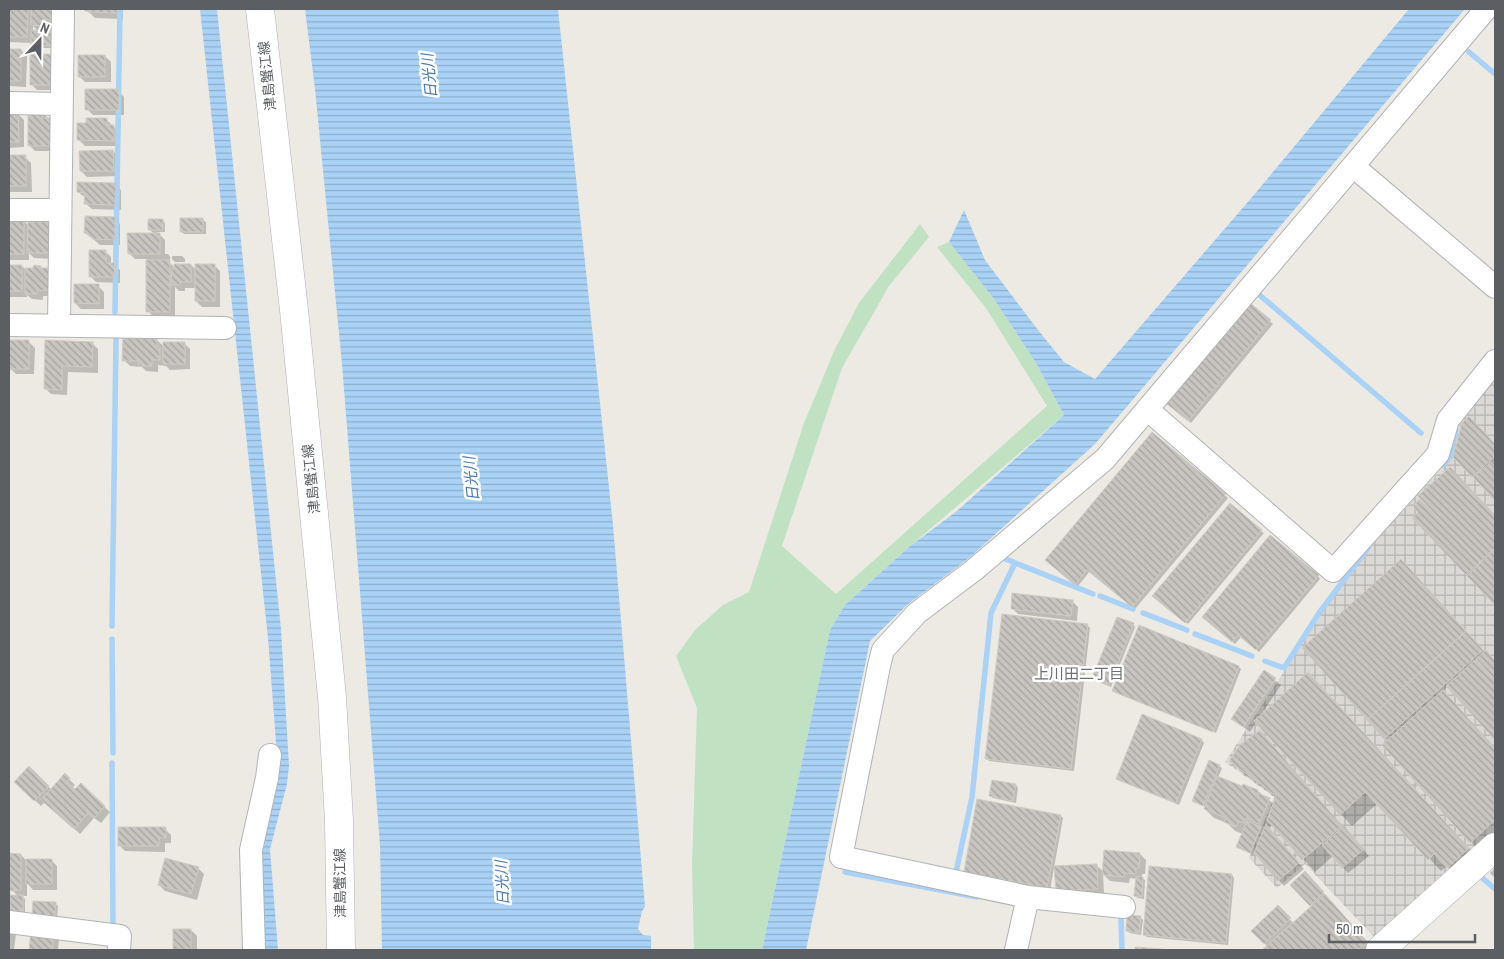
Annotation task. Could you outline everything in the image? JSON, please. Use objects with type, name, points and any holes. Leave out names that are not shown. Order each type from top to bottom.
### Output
[{"type":"main road","name":"津島蟹江線","points":[[260,9],[295,320],[332,697],[339,821],[341,950]]},
{"type":"main road","points":[[1380,950],[1495,847]]},
{"type":"street","points":[[59,325],[62,9]]},
{"type":"street","points":[[1124,907],[1028,897],[841,858],[878,666],[883,650],[917,613],[974,570],[1104,459],[1486,9]]},
{"type":"street","points":[[9,103],[61,104]]},
{"type":"street","points":[[1353,166],[1495,287]]},
{"type":"street","points":[[9,210],[60,210]]},
{"type":"street","points":[[9,325],[225,328]]},
{"type":"street","points":[[1147,409],[1333,571],[1438,454],[1448,420],[1495,361]]},
{"type":"street","points":[[254,950],[251,850],[268,778],[270,755]]},
{"type":"street","points":[[1016,950],[1028,897]]},
{"type":"street","points":[[9,922],[120,936],[119,950]]},
{"type":"shaded area","points":[[1495,380],[1495,833],[1377,940],[1305,864],[1277,888],[1249,858],[1274,797],[1225,762],[1321,614],[1381,534],[1451,459],[1460,423]]},
{"type":"green space","points":[[920,224],[929,237],[889,286],[842,368],[782,546],[836,594],[1047,406],[986,308],[937,247],[949,242],[994,299],[1036,363],[1064,415],[909,547],[845,605],[830,630],[762,950],[694,950],[692,866],[697,708],[676,656],[695,630],[723,605],[749,592],[804,423],[835,349],[859,303]]},
{"type":"water","points":[[200,9],[217,9],[281,629],[289,766],[287,784],[270,849],[278,950],[263,950],[257,852],[277,755],[268,638]]},
{"type":"water","name":"日光川","points":[[305,9],[558,9],[613,525],[645,907],[642,911],[638,929],[643,935],[651,936],[651,950],[382,950],[380,845],[342,364],[315,89]]},
{"type":"water","points":[[1409,9],[1465,9],[1095,444],[969,558],[908,604],[870,641],[806,950],[762,950],[830,630],[845,605],[909,547],[957,511],[1064,415],[1036,363],[994,299],[949,242],[964,210],[985,260],[1038,330],[1064,362],[1095,379],[1253,196]]},
{"type":"building","points":[[9,9],[28,9],[27,37],[9,37]]},
{"type":"building","points":[[31,9],[56,9],[56,20],[42,20],[42,26],[31,25]]},
{"type":"building","points":[[88,9],[117,9],[117,13],[88,12]]},
{"type":"building","points":[[31,30],[56,31],[56,46],[31,45]]},
{"type":"building","points":[[9,49],[21,49],[21,81],[9,81]]},
{"type":"building","points":[[30,54],[54,54],[54,85],[30,85]]},
{"type":"building","points":[[78,55],[105,55],[105,77],[78,77]]},
{"type":"building","points":[[85,89],[119,89],[119,110],[85,110]]},
{"type":"building","points":[[28,111],[42,111],[42,118],[54,118],[54,146],[28,146]]},
{"type":"building","points":[[9,113],[18,113],[19,142],[9,142]]},
{"type":"building","points":[[86,118],[107,118],[107,125],[114,125],[114,141],[77,140],[77,123],[86,123]]},
{"type":"building","points":[[113,150],[114,171],[80,171],[79,151]]},
{"type":"building","points":[[9,155],[26,155],[26,186],[9,186]]},
{"type":"building","points":[[77,182],[116,183],[115,205],[84,204],[85,193],[77,192]]},
{"type":"building","points":[[85,216],[115,217],[115,240],[93,239],[84,233]]},
{"type":"building","points":[[180,218],[203,218],[203,232],[180,232]]},
{"type":"building","points":[[10,219],[24,219],[24,254],[9,254]]},
{"type":"building","points":[[148,219],[163,219],[163,230],[148,230]]},
{"type":"building","points":[[28,222],[51,222],[50,253],[27,253]]},
{"type":"building","points":[[127,233],[160,233],[160,254],[128,254]]},
{"type":"building","points":[[89,250],[106,250],[106,263],[115,263],[114,277],[89,277]]},
{"type":"building","points":[[146,260],[170,260],[170,312],[146,312]]},
{"type":"building","points":[[174,264],[191,264],[191,282],[180,282],[180,285],[171,285]]},
{"type":"building","points":[[195,264],[215,264],[215,301],[195,301]]},
{"type":"building","points":[[9,265],[22,265],[22,291],[9,291]]},
{"type":"building","points":[[34,265],[41,266],[41,268],[51,268],[51,291],[37,290],[37,294],[25,294],[25,268],[33,268]]},
{"type":"building","points":[[74,284],[99,284],[99,304],[74,303]]},
{"type":"building","points":[[1250,303],[1271,320],[1188,421],[1167,404]]},
{"type":"building","points":[[123,338],[157,339],[157,346],[160,347],[160,360],[152,360],[152,366],[139,366],[139,361],[122,361]]},
{"type":"building","points":[[9,340],[29,340],[29,369],[9,369]]},
{"type":"building","points":[[45,340],[93,342],[92,367],[62,366],[62,390],[44,389]]},
{"type":"building","points":[[163,342],[185,342],[185,364],[163,364]]},
{"type":"building","points":[[1469,416],[1495,444],[1495,456],[1472,477],[1453,457],[1462,423]]},
{"type":"building","points":[[1152,432],[1226,494],[1132,607],[1087,570],[1075,585],[1045,560]]},
{"type":"building","points":[[1491,462],[1495,467],[1495,501],[1473,477]]},
{"type":"building","points":[[1450,467],[1495,515],[1495,548],[1480,562],[1418,496]]},
{"type":"building","points":[[1420,499],[1480,562],[1466,575],[1412,518],[1418,512],[1413,506]]},
{"type":"building","points":[[1230,503],[1262,530],[1185,623],[1152,596]]},
{"type":"building","points":[[1270,535],[1319,575],[1256,650],[1238,635],[1232,642],[1202,617]]},
{"type":"building","points":[[1495,549],[1495,585],[1477,566]]},
{"type":"building","points":[[1401,559],[1466,631],[1367,720],[1302,648]]},
{"type":"building","points":[[1477,566],[1495,585],[1495,605],[1467,576]]},
{"type":"building","points":[[1012,593],[1073,600],[1071,616],[1011,609]]},
{"type":"building","points":[[1002,614],[1088,624],[1071,769],[985,759]]},
{"type":"building","points":[[1117,617],[1134,623],[1109,685],[1092,678]]},
{"type":"building","points":[[1139,625],[1239,666],[1213,732],[1112,691]]},
{"type":"building","points":[[1466,631],[1483,650],[1384,739],[1367,720]]},
{"type":"building","points":[[1486,650],[1495,661],[1495,680],[1476,659]]},
{"type":"building","points":[[1476,659],[1495,680],[1495,740],[1446,686]]},
{"type":"building","points":[[1264,670],[1276,678],[1243,727],[1231,719]]},
{"type":"building","points":[[1308,672],[1469,848],[1447,868],[1434,854],[1428,860],[1365,792],[1340,815],[1254,721]]},
{"type":"building","points":[[1443,690],[1495,748],[1495,820],[1470,843],[1382,745]]},
{"type":"building","points":[[1142,714],[1202,739],[1176,803],[1116,779]]},
{"type":"building","points":[[1260,730],[1342,826],[1302,860],[1267,820],[1276,796],[1229,761],[1240,745]]},
{"type":"building","points":[[1209,760],[1220,765],[1203,806],[1192,801]]},
{"type":"building","points":[[29,766],[49,786],[34,801],[14,782]]},
{"type":"building","points":[[65,773],[70,778],[67,782],[75,789],[81,783],[105,806],[94,818],[88,813],[74,829],[41,800]]},
{"type":"building","points":[[1217,776],[1258,790],[1257,793],[1270,798],[1259,824],[1246,818],[1244,823],[1239,821],[1236,827],[1224,822],[1226,818],[1204,809]]},
{"type":"building","points":[[992,780],[1016,784],[1013,801],[989,796]]},
{"type":"building","points":[[977,799],[1061,815],[1047,888],[964,872]]},
{"type":"building","points":[[1247,821],[1261,827],[1250,853],[1236,847]]},
{"type":"building","points":[[1266,824],[1299,863],[1278,881],[1254,853]]},
{"type":"building","points":[[1344,826],[1364,849],[1342,868],[1322,845]]},
{"type":"building","points":[[118,827],[166,827],[166,838],[159,838],[159,846],[118,846]]},
{"type":"building","points":[[1104,850],[1140,853],[1139,868],[1136,868],[1136,874],[1124,873],[1124,877],[1102,875]]},
{"type":"building","points":[[9,853],[21,854],[21,890],[10,891]]},
{"type":"building","points":[[165,858],[199,867],[191,894],[158,885]]},
{"type":"building","points":[[26,859],[52,859],[52,884],[26,884]]},
{"type":"building","points":[[1097,864],[1098,889],[1056,891],[1054,866]]},
{"type":"building","points":[[1149,866],[1232,874],[1226,943],[1143,935]]},
{"type":"building","points":[[1305,871],[1324,892],[1310,906],[1290,885]]},
{"type":"building","points":[[1136,876],[1143,877],[1142,897],[1134,896]]},
{"type":"building","points":[[1325,894],[1367,942],[1358,950],[1262,950]]},
{"type":"building","points":[[10,895],[23,895],[23,911],[10,911]]},
{"type":"building","points":[[33,901],[56,902],[55,916],[32,915]]},
{"type":"building","points":[[1278,905],[1291,918],[1264,944],[1251,931]]},
{"type":"building","points":[[1127,915],[1141,916],[1139,933],[1126,931]]},
{"type":"building","points":[[173,929],[191,929],[191,950],[173,950]]},
{"type":"building","points":[[31,930],[54,933],[52,950],[29,950]]},
{"type":"building","points":[[1135,947],[1174,950],[1135,950]]},
{"type":"waterway","points":[[115,312],[120,9]]},
{"type":"waterway","points":[[1469,52],[1495,74]]},
{"type":"waterway","points":[[1256,292],[1421,433]]},
{"type":"waterway","points":[[112,626],[116,339]]},
{"type":"waterway","points":[[1443,465],[1450,457],[1456,430]]},
{"type":"waterway","points":[[1265,661],[1284,668],[1319,613],[1368,548]]},
{"type":"waterway","points":[[1003,558],[1093,594]]},
{"type":"waterway","points":[[956,872],[972,797],[991,613],[1015,563]]},
{"type":"waterway","points":[[1100,596],[1133,609]]},
{"type":"waterway","points":[[1143,613],[1187,630]]},
{"type":"waterway","points":[[1195,634],[1252,656]]},
{"type":"waterway","points":[[112,639],[113,753]]},
{"type":"waterway","points":[[112,763],[113,928]]},
{"type":"waterway","points":[[845,872],[977,897]]},
{"type":"waterway","points":[[1480,876],[1495,889]]},
{"type":"waterway","points":[[1121,917],[1122,950]]},
{"type":"district","name":"上川田二丁目","points":[[1079,673]]}]
